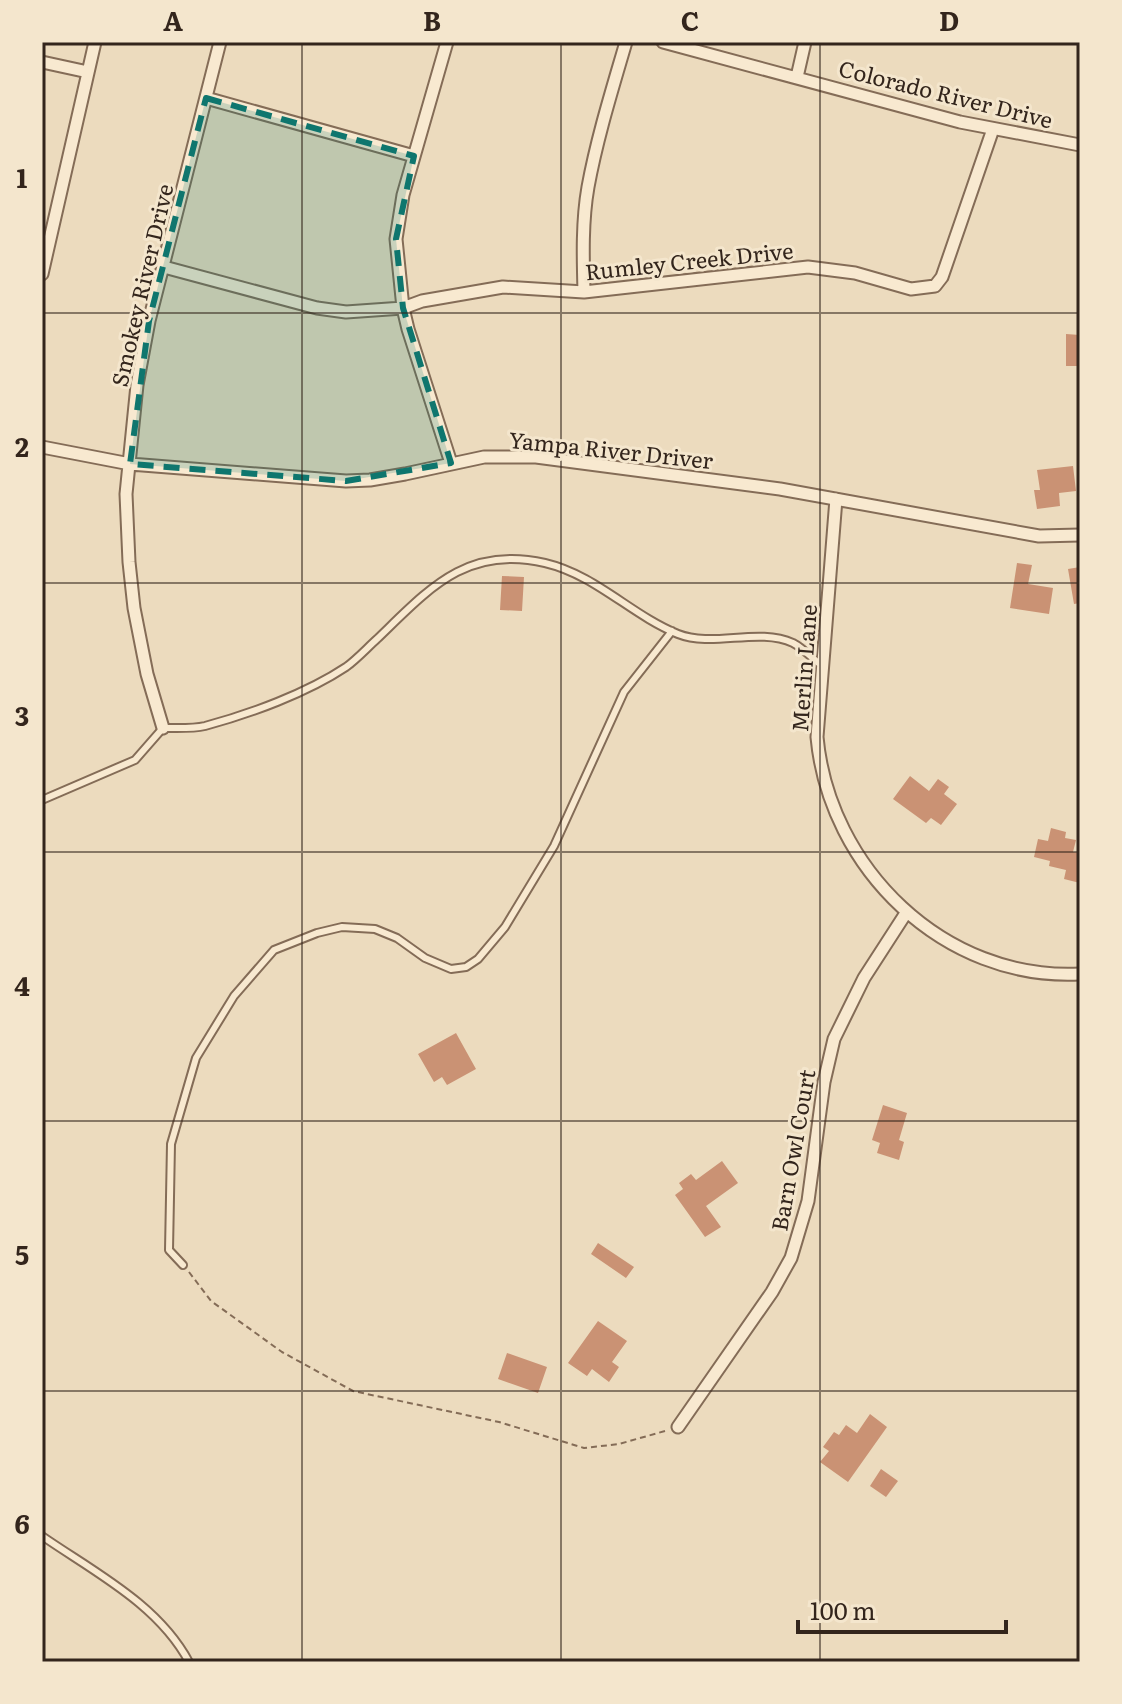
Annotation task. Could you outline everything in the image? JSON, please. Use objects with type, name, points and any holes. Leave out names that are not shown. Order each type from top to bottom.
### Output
[{"type":"street","points":[[42,274],[95,42]]},
{"type":"street","name":"Smokey River Drive","points":[[163,728],[147,674],[134,608],[127,508],[130,464],[137,385],[220,42]]},
{"type":"street","points":[[447,42],[403,195],[396,239],[403,308],[451,463]]},
{"type":"street","points":[[584,292],[582,249],[588,188],[626,42]]},
{"type":"street","name":"Colorado River Drive","points":[[663,42],[993,129],[1080,145]]},
{"type":"street","points":[[797,77],[805,42]]},
{"type":"street","points":[[42,62],[88,72]]},
{"type":"street","points":[[206,98],[414,156]]},
{"type":"street","name":"Rumley Creek Drive","points":[[164,267],[317,308],[346,312],[403,308],[422,301],[503,287],[584,292],[808,267],[855,273],[911,289],[935,286],[951,256],[993,129]]},
{"type":"street","name":"Yampa River Driver","points":[[42,447],[130,464],[346,481],[382,478],[484,457],[536,457],[780,489],[1039,536],[1080,535]]},
{"type":"street","name":"Merlin Lane","points":[[836,499],[817,737],[819,764],[831,803],[866,869],[906,913],[953,945],[982,957],[1032,971],[1080,974]]},
{"type":"street","name":"Barn Owl Court","points":[[678,1427],[772,1292],[791,1258],[808,1201],[824,1082],[834,1039],[864,978],[906,913]]},
{"type":"lane","points":[[42,800],[135,760],[163,728],[203,727],[289,697],[346,667],[432,587],[456,570],[489,560],[518,558],[564,568],[593,581],[654,624],[687,637],[764,637],[793,643],[822,666]]},
{"type":"lane","points":[[183,1265],[169,1250],[171,1144],[196,1058],[234,996],[274,950],[342,927],[375,929],[451,969],[466,967],[478,959],[505,927],[554,846],[624,692],[672,631]]},
{"type":"lane","points":[[42,1536],[160,1620],[177,1640],[189,1662]]},
{"type":"path","points":[[183,1265],[211,1301],[282,1352],[353,1391],[499,1422],[584,1448],[619,1444],[678,1427]]},
{"type":"highlighted area","points":[[206,98],[414,156],[396,239],[403,308],[451,463],[346,481],[130,464],[149,321]]},
{"type":"building","points":[[1066,334],[1080,335],[1080,366],[1066,366]]},
{"type":"building","points":[[1073,466],[1076,491],[1059,493],[1060,506],[1037,509],[1034,490],[1040,490],[1037,470]]},
{"type":"building","points":[[1017,563],[1032,565],[1028,584],[1053,588],[1049,614],[1010,608]]},
{"type":"building","points":[[1080,567],[1080,603],[1074,604],[1068,569]]},
{"type":"building","points":[[502,576],[524,577],[522,611],[500,610]]},
{"type":"building","points":[[910,776],[929,791],[938,779],[949,787],[944,794],[957,804],[941,825],[931,818],[926,823],[893,799]]},
{"type":"building","points":[[1051,828],[1066,832],[1065,838],[1076,840],[1073,852],[1080,853],[1080,883],[1064,879],[1066,870],[1049,866],[1050,861],[1034,857],[1038,839],[1048,841]]},
{"type":"building","points":[[456,1033],[476,1069],[447,1085],[442,1077],[434,1082],[418,1054]]},
{"type":"building","points":[[883,1105],[907,1113],[899,1140],[904,1142],[899,1160],[877,1153],[880,1143],[872,1140]]},
{"type":"building","points":[[722,1161],[738,1183],[706,1206],[721,1227],[705,1237],[675,1195],[683,1189],[679,1183],[691,1174],[696,1180]]},
{"type":"building","points":[[598,1243],[634,1267],[626,1278],[591,1254]]},
{"type":"building","points":[[598,1321],[627,1341],[612,1362],[619,1367],[609,1382],[592,1369],[587,1376],[568,1363]]},
{"type":"building","points":[[507,1353],[547,1367],[538,1393],[498,1379]]},
{"type":"building","points":[[870,1414],[887,1427],[848,1482],[820,1462],[829,1451],[823,1447],[834,1432],[839,1435],[846,1425],[857,1433]]},
{"type":"building","points":[[881,1469],[898,1481],[886,1497],[870,1486]]}]
